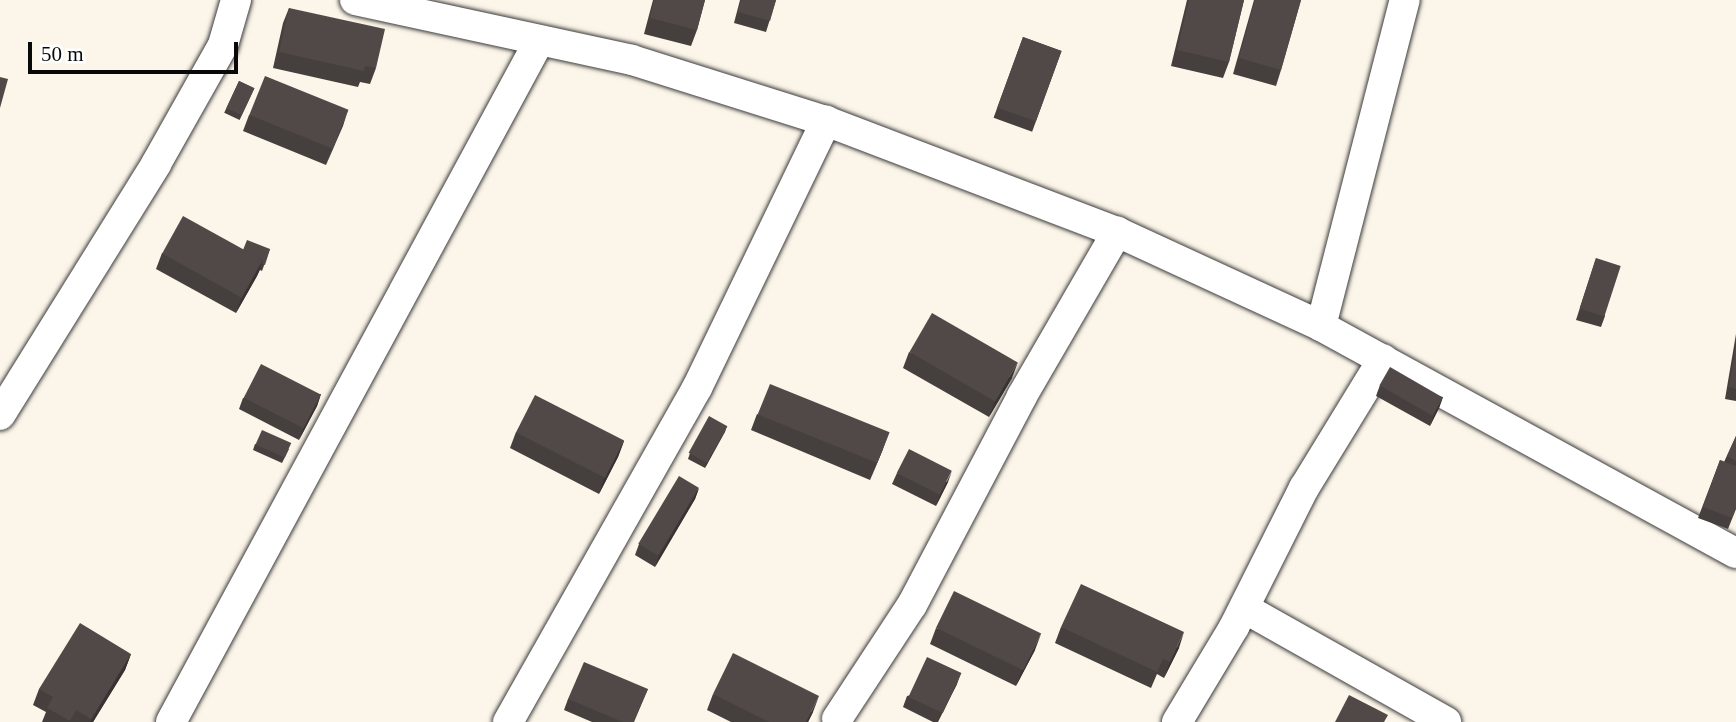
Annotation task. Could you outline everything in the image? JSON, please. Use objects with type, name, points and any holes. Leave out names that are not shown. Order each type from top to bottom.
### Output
[{"type":"street","points":[[0,415],[156,164],[223,45],[236,0]]},
{"type":"street","points":[[355,0],[538,43],[632,60],[826,121],[1117,232],[1321,326],[1736,552]]},
{"type":"street","points":[[1321,326],[1405,0]]},
{"type":"street","points":[[171,722],[538,43]]},
{"type":"street","points":[[508,722],[697,388],[826,121]]},
{"type":"street","points":[[837,719],[912,605],[1023,396],[1117,232]]},
{"type":"street","points":[[1177,722],[1244,608],[1304,488],[1383,359]]},
{"type":"street","points":[[1244,608],[1446,722]]},
{"type":"building","points":[[654,0],[705,0],[697,30],[650,18]]},
{"type":"building","points":[[741,0],[776,0],[770,21],[738,12]]},
{"type":"building","points":[[1189,0],[1244,0],[1229,62],[1177,50]]},
{"type":"building","points":[[1255,0],[1301,0],[1281,70],[1239,58]]},
{"type":"building","points":[[289,8],[385,29],[376,68],[365,66],[364,71],[279,52]]},
{"type":"building","points":[[1023,37],[1062,51],[1036,121],[997,107]]},
{"type":"building","points":[[265,76],[348,110],[333,149],[249,115]]},
{"type":"building","points":[[0,77],[8,79],[0,108]]},
{"type":"building","points":[[239,81],[254,88],[242,115],[226,108]]},
{"type":"building","points":[[183,216],[263,260],[242,298],[162,254]]},
{"type":"building","points":[[247,240],[270,249],[265,265],[262,264],[263,260],[243,250]]},
{"type":"building","points":[[1596,258],[1621,266],[1604,316],[1580,308]]},
{"type":"building","points":[[932,313],[1018,362],[995,401],[910,352]]},
{"type":"building","points":[[1736,345],[1736,389],[1729,387]]},
{"type":"building","points":[[261,364],[321,394],[303,428],[244,398]]},
{"type":"building","points":[[1390,367],[1443,398],[1432,416],[1380,385]]},
{"type":"building","points":[[770,384],[890,432],[877,463],[758,415]]},
{"type":"building","points":[[535,395],[624,440],[605,478],[516,432]]},
{"type":"building","points":[[709,416],[727,426],[707,463],[689,453]]},
{"type":"building","points":[[262,430],[291,443],[285,458],[255,445]]},
{"type":"building","points":[[1736,436],[1736,461],[1727,456]]},
{"type":"building","points":[[909,449],[952,471],[940,495],[897,473]]},
{"type":"building","points":[[1720,460],[1736,466],[1736,508],[1732,518],[1703,507]]},
{"type":"building","points":[[679,476],[699,488],[658,556],[638,544]]},
{"type":"building","points":[[1081,584],[1184,632],[1170,662],[1163,659],[1157,672],[1061,627]]},
{"type":"building","points":[[954,591],[1041,634],[1023,670],[936,628]]},
{"type":"building","points":[[80,623],[131,654],[91,719],[76,710],[70,721],[47,708],[53,697],[39,689]]},
{"type":"building","points":[[733,653],[819,696],[806,722],[769,722],[713,694]]},
{"type":"building","points":[[927,657],[961,673],[943,713],[908,697]]},
{"type":"building","points":[[584,662],[648,689],[633,722],[623,722],[568,699]]},
{"type":"building","points":[[1349,695],[1388,715],[1384,722],[1335,722]]}]
